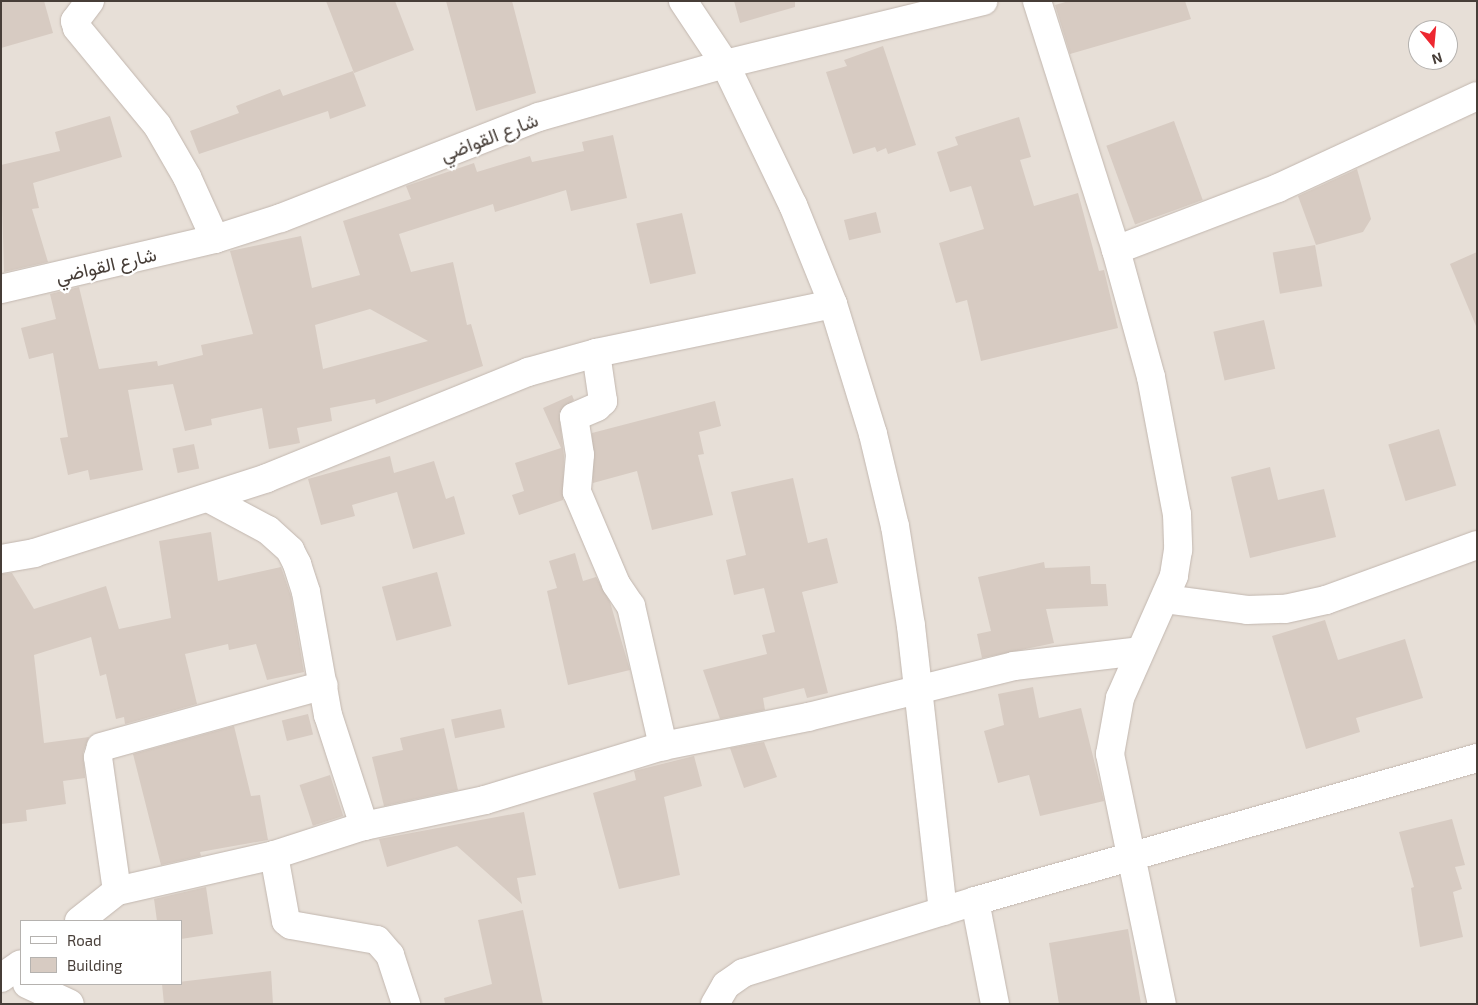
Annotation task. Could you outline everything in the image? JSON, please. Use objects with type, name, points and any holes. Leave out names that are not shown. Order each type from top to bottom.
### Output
[{"type":"street","points":[[90,1],[75,21],[77,28],[157,124],[187,177],[215,239]]},
{"type":"street","points":[[682,1],[725,64],[794,206],[833,304],[873,434],[894,526],[917,691],[943,911]]},
{"type":"street","name":"شارع القواضي","points":[[1,289],[215,239],[281,218],[539,117],[725,64],[983,1]]},
{"type":"street","points":[[1037,1],[1116,250],[1151,378],[1177,514],[1178,550],[1165,599],[1138,651],[1120,698],[1110,754],[1130,859],[1162,1004]]},
{"type":"street","points":[[1116,250],[1269,192],[1477,96]]},
{"type":"street","points":[[1,559],[34,553],[208,498],[323,457],[477,391],[596,353],[833,304]]},
{"type":"street","points":[[596,353],[603,401],[597,407],[574,417],[580,455],[577,492],[616,584],[631,606],[663,746]]},
{"type":"street","points":[[208,498],[268,530],[290,550],[306,592],[328,715],[364,826]]},
{"type":"street","points":[[1165,599],[1247,610],[1285,609],[1326,600],[1477,546]]},
{"type":"street","points":[[80,920],[117,891],[274,855],[364,826],[485,800],[663,746],[917,691],[1014,666],[1138,651]]},
{"type":"street","points":[[117,891],[98,756],[100,747],[324,685]]},
{"type":"street","points":[[715,1004],[726,985],[743,973],[975,901],[1130,859],[1477,758]]},
{"type":"street","points":[[274,855],[286,921],[291,925],[377,940],[390,955],[406,1004]]},
{"type":"street","points":[[975,901],[995,1004]]},
{"type":"street","points":[[31,985],[70,1004]]},
{"type":"shaded area","points":[[1,1],[1477,1],[1477,1004],[1,1004]]},
{"type":"building","points":[[1,1],[44,1],[53,33],[1,48]]},
{"type":"building","points":[[326,1],[395,1],[414,50],[354,73]]},
{"type":"building","points":[[446,1],[512,1],[536,93],[476,111]]},
{"type":"building","points":[[734,1],[795,1],[795,7],[740,23]]},
{"type":"building","points":[[1069,1],[1185,1],[1191,19],[1070,54],[1055,5]]},
{"type":"building","points":[[883,46],[916,145],[888,154],[886,148],[877,152],[875,147],[853,154],[826,72],[847,66],[844,60]]},
{"type":"building","points":[[353,71],[366,106],[330,119],[328,111],[199,154],[190,131],[239,113],[236,106],[280,89],[283,96]]},
{"type":"building","points":[[110,116],[122,157],[33,183],[39,208],[32,209],[48,262],[4,272],[1,165],[60,151],[55,132]]},
{"type":"building","points":[[1019,117],[1031,157],[1020,160],[1034,206],[1078,193],[1099,271],[1104,270],[1118,328],[981,361],[967,300],[956,303],[939,243],[984,229],[971,186],[950,192],[937,152],[958,145],[955,137]]},
{"type":"building","points":[[1174,121],[1203,200],[1135,225],[1106,146]]},
{"type":"building","points":[[613,135],[627,198],[571,211],[566,190],[495,212],[493,204],[399,234],[411,272],[453,262],[467,325],[471,324],[483,366],[376,404],[375,399],[330,408],[332,421],[297,428],[300,443],[269,449],[262,408],[211,419],[212,425],[185,431],[173,384],[128,390],[143,470],[90,480],[88,470],[68,475],[60,438],[68,437],[53,353],[29,359],[21,328],[56,319],[50,294],[79,287],[99,369],[157,361],[158,366],[203,355],[201,345],[253,334],[230,251],[301,236],[312,288],[360,275],[343,221],[411,199],[406,186],[474,163],[477,172],[530,156],[532,162],[584,151],[582,142]],"holes":[[[370,309],[428,341],[323,369],[315,325]]]},
{"type":"building","points":[[1357,169],[1371,219],[1363,232],[1316,245],[1298,196]]},
{"type":"building","points":[[876,212],[881,232],[849,240],[844,220]]},
{"type":"building","points":[[682,213],[696,273],[650,284],[636,224]]},
{"type":"building","points":[[1315,245],[1322,286],[1280,294],[1273,252]]},
{"type":"building","points":[[1477,252],[1477,326],[1476,326],[1450,264]]},
{"type":"building","points":[[1264,320],[1275,369],[1225,380],[1213,332]]},
{"type":"building","points":[[572,395],[574,400],[559,413],[564,456],[563,500],[519,515],[512,495],[524,491],[515,463],[561,448],[543,408]]},
{"type":"building","points":[[715,401],[721,426],[699,432],[704,454],[698,455],[713,515],[652,530],[637,471],[593,483],[592,433]]},
{"type":"building","points":[[1439,429],[1456,485],[1406,501],[1388,444]]},
{"type":"building","points":[[194,444],[199,468],[178,473],[172,449]]},
{"type":"building","points":[[390,456],[394,473],[434,461],[446,499],[454,496],[465,534],[413,549],[397,492],[352,505],[355,516],[321,525],[308,479]]},
{"type":"building","points":[[1270,467],[1278,500],[1324,489],[1336,537],[1250,558],[1231,477]]},
{"type":"building","points":[[793,478],[808,543],[827,538],[838,583],[802,592],[828,693],[807,698],[804,688],[763,698],[765,710],[720,719],[703,670],[767,654],[762,635],[775,632],[764,588],[734,595],[726,560],[746,555],[731,492]]},
{"type":"building","points":[[211,532],[218,581],[281,567],[291,596],[304,672],[267,680],[256,644],[229,650],[228,644],[185,654],[197,704],[125,724],[124,717],[116,719],[106,674],[100,676],[91,637],[34,655],[44,743],[89,737],[83,753],[85,778],[63,781],[66,804],[26,810],[27,821],[1,824],[1,574],[12,573],[34,609],[106,586],[119,629],[171,618],[159,541]]},
{"type":"building","points":[[575,553],[583,581],[596,577],[610,602],[630,670],[568,685],[547,591],[557,588],[549,561]]},
{"type":"building","points":[[1044,562],[1045,568],[1090,566],[1091,584],[1106,584],[1108,606],[1046,609],[1054,643],[982,658],[977,634],[991,631],[978,577]]},
{"type":"building","points":[[437,572],[451,626],[396,641],[382,587]]},
{"type":"building","points":[[1325,620],[1338,660],[1405,639],[1423,698],[1356,718],[1360,732],[1306,749],[1272,636]]},
{"type":"building","points":[[1033,687],[1039,718],[1081,708],[1104,801],[1040,816],[1029,775],[998,783],[984,731],[1004,725],[998,694]]},
{"type":"building","points":[[501,709],[505,728],[455,738],[451,720]]},
{"type":"building","points":[[308,714],[313,734],[287,741],[282,721]]},
{"type":"building","points":[[234,726],[251,796],[260,795],[268,840],[200,852],[201,856],[161,865],[133,754]]},
{"type":"building","points":[[444,728],[458,790],[384,806],[372,757],[403,750],[400,738]]},
{"type":"building","points":[[764,742],[777,777],[744,788],[730,748]]},
{"type":"building","points":[[694,756],[702,786],[664,797],[680,875],[619,889],[593,793],[636,780],[634,771]]},
{"type":"building","points":[[330,775],[343,816],[313,826],[300,785]]},
{"type":"building","points":[[524,812],[536,875],[517,878],[522,904],[457,846],[387,867],[379,839]]},
{"type":"building","points":[[1452,819],[1465,865],[1455,867],[1462,889],[1453,892],[1463,937],[1420,947],[1411,888],[1414,887],[1399,832]]},
{"type":"building","points":[[206,887],[213,934],[182,939],[182,920],[157,920],[154,899]]},
{"type":"building","points":[[523,910],[543,1004],[445,1004],[444,998],[492,984],[478,920]]},
{"type":"building","points":[[1128,929],[1141,1004],[1059,1004],[1049,943]]},
{"type":"building","points":[[271,971],[273,1004],[164,1004],[162,985],[182,985],[182,982]]}]
